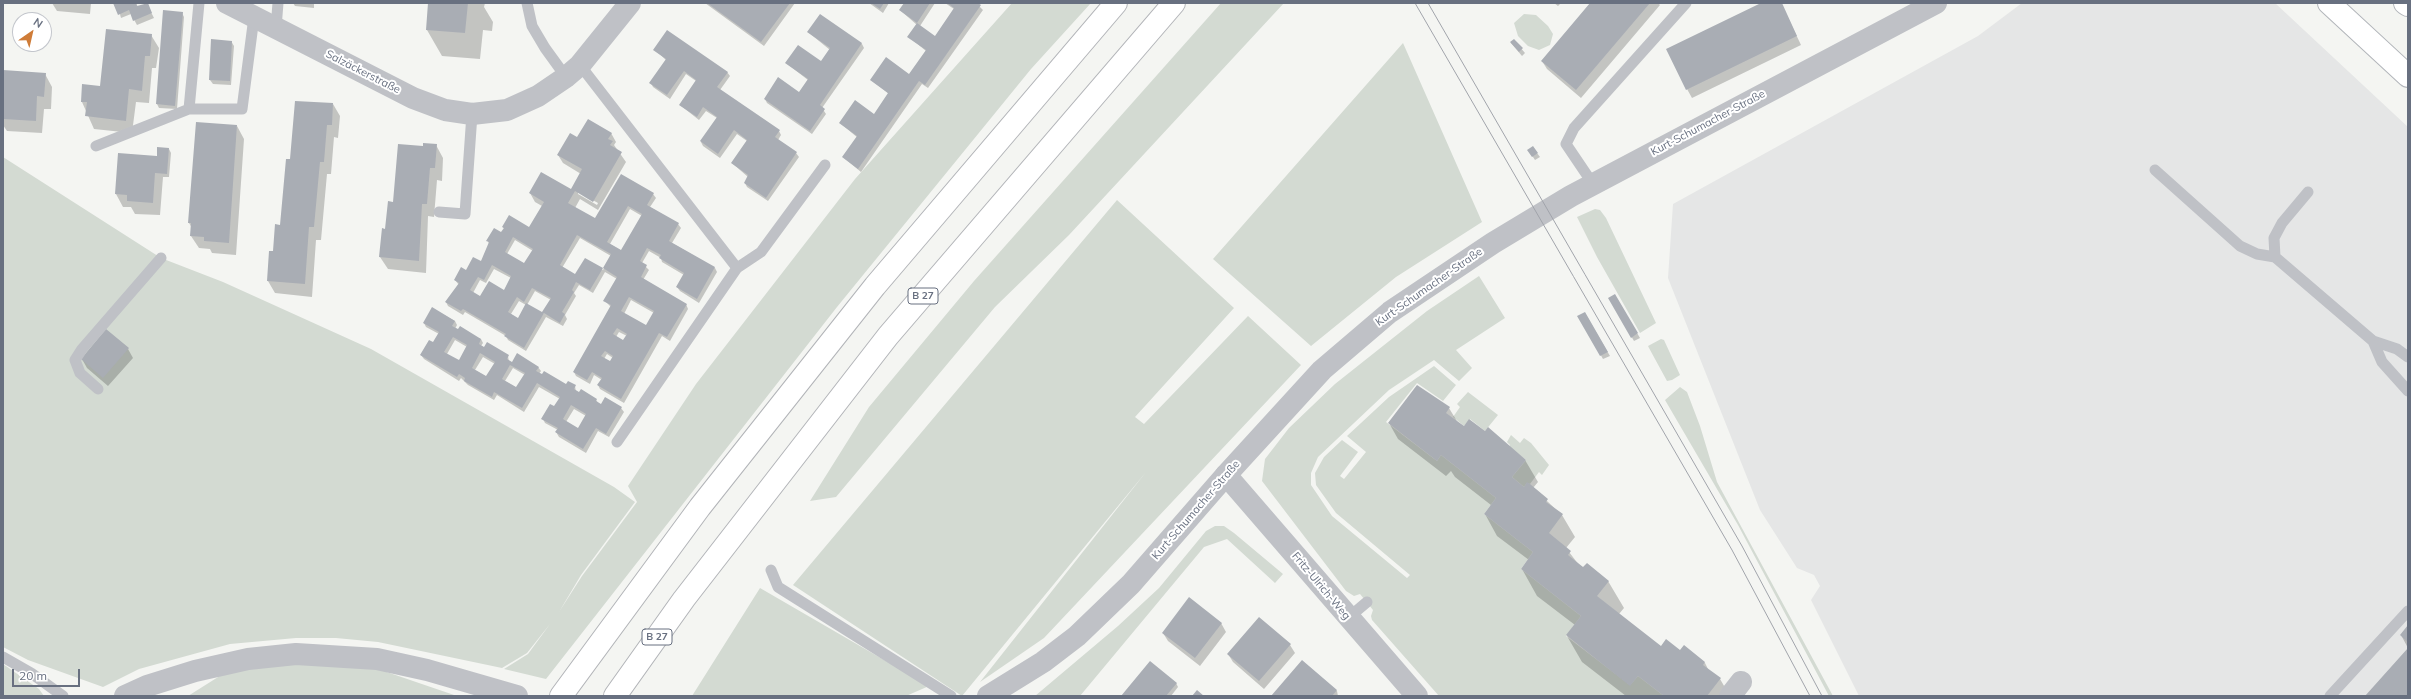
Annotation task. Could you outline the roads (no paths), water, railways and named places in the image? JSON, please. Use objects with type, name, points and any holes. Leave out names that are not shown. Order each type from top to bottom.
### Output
[{"type":"main road","points":[[561,696],[700,508],[875,286],[1116,3]]},
{"type":"main road","name":"B 27","points":[[615,696],[740,524],[888,336],[1174,3]]},
{"type":"main road","points":[[2329,3],[2408,76]]},
{"type":"main road","points":[[2405,3],[2408,6]]},
{"type":"street","name":"Salzäckerstraße","points":[[227,3],[413,98],[445,110],[472,114],[507,110],[538,96],[573,71],[630,3]]},
{"type":"street","name":"Kurt-Schumacher-Straße","points":[[1893,24],[1917,3]]},
{"type":"street","name":"Kurt-Schumacher-Straße","points":[[997,694],[1077,636],[1131,584],[1226,475],[1322,370],[1390,312],[1493,243],[1593,184],[1893,24],[1936,3]]},
{"type":"street","name":"Fritz-Ulrich-Weg","points":[[1226,475],[1348,618],[1417,696]]},
{"type":"street","points":[[125,696],[149,691],[194,671],[248,659],[296,654],[377,659],[427,670],[517,696]]},
{"type":"lane","points":[[189,109],[200,3]]},
{"type":"lane","points":[[276,28],[278,3]]},
{"type":"lane","points":[[527,3],[532,26],[545,48],[573,71],[737,268]]},
{"type":"lane","points":[[1593,184],[1566,144],[1574,128],[1686,3]]},
{"type":"lane","points":[[96,146],[189,109],[242,109],[254,16]]},
{"type":"lane","points":[[439,212],[465,214],[472,114]]},
{"type":"lane","points":[[617,442],[737,268],[761,252],[825,165]]},
{"type":"lane","points":[[2155,170],[2240,246],[2257,254],[2275,257],[2373,341],[2397,349],[2408,357]]},
{"type":"lane","points":[[2275,257],[2274,238],[2282,224],[2308,192]]},
{"type":"lane","points":[[98,389],[80,373],[75,360],[82,349],[162,258]]},
{"type":"lane","points":[[2373,341],[2382,362],[2408,391]]},
{"type":"lane","points":[[771,570],[778,587],[951,696]]},
{"type":"lane","points":[[1348,618],[1367,602]]},
{"type":"lane","points":[[2330,696],[2408,611]]},
{"type":"lane","points":[[3,657],[31,673],[63,696]]},
{"type":"tram line","points":[[1415,3],[1732,550],[1810,696]]},
{"type":"tram line","points":[[1428,3],[1742,546],[1822,696]]}]
